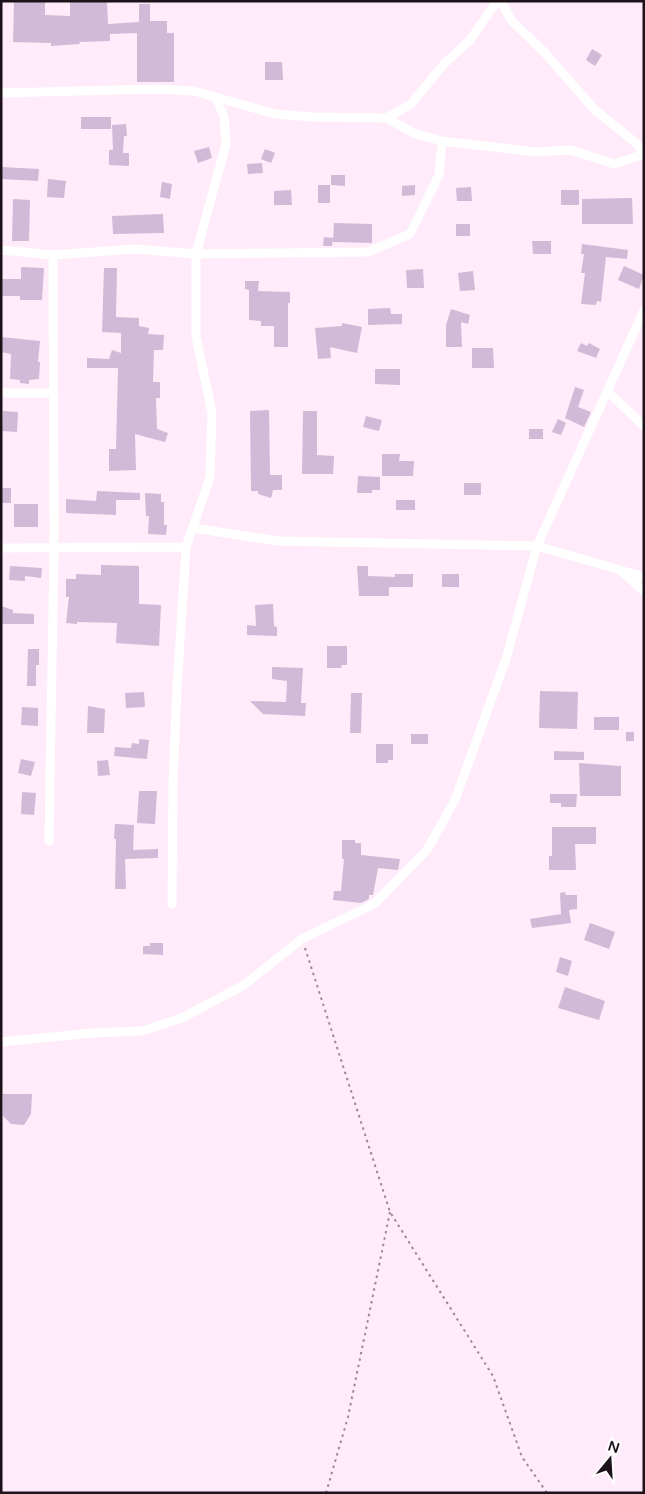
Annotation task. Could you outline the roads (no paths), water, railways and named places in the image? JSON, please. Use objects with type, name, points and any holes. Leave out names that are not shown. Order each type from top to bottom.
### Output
[{"type":"street","points":[[386,118],[410,104],[444,64],[470,40],[497,1]]},
{"type":"street","points":[[1,93],[158,89],[194,91],[275,114],[313,117],[386,118],[416,134],[442,141],[535,152],[571,150],[614,164],[644,153],[636,143],[595,110],[545,53],[512,22],[501,1]]},
{"type":"street","points":[[172,904],[176,715],[186,547],[210,477],[212,413],[196,336],[196,254],[226,144],[224,116],[216,98]]},
{"type":"street","points":[[1,250],[53,255],[135,249],[196,254],[368,252],[410,234],[439,175],[442,141]]},
{"type":"street","points":[[49,841],[54,549],[53,255]]},
{"type":"street","points":[[1,1042],[92,1033],[142,1032],[182,1018],[244,985],[302,939],[374,904],[427,850],[455,800],[506,658],[537,546],[644,310]]},
{"type":"street","points":[[608,391],[644,426]]},
{"type":"street","points":[[1,393],[52,392]]},
{"type":"street","points":[[193,528],[278,541],[537,546],[644,577]]},
{"type":"street","points":[[1,548],[186,547]]},
{"type":"street","points":[[620,570],[644,591]]}]
